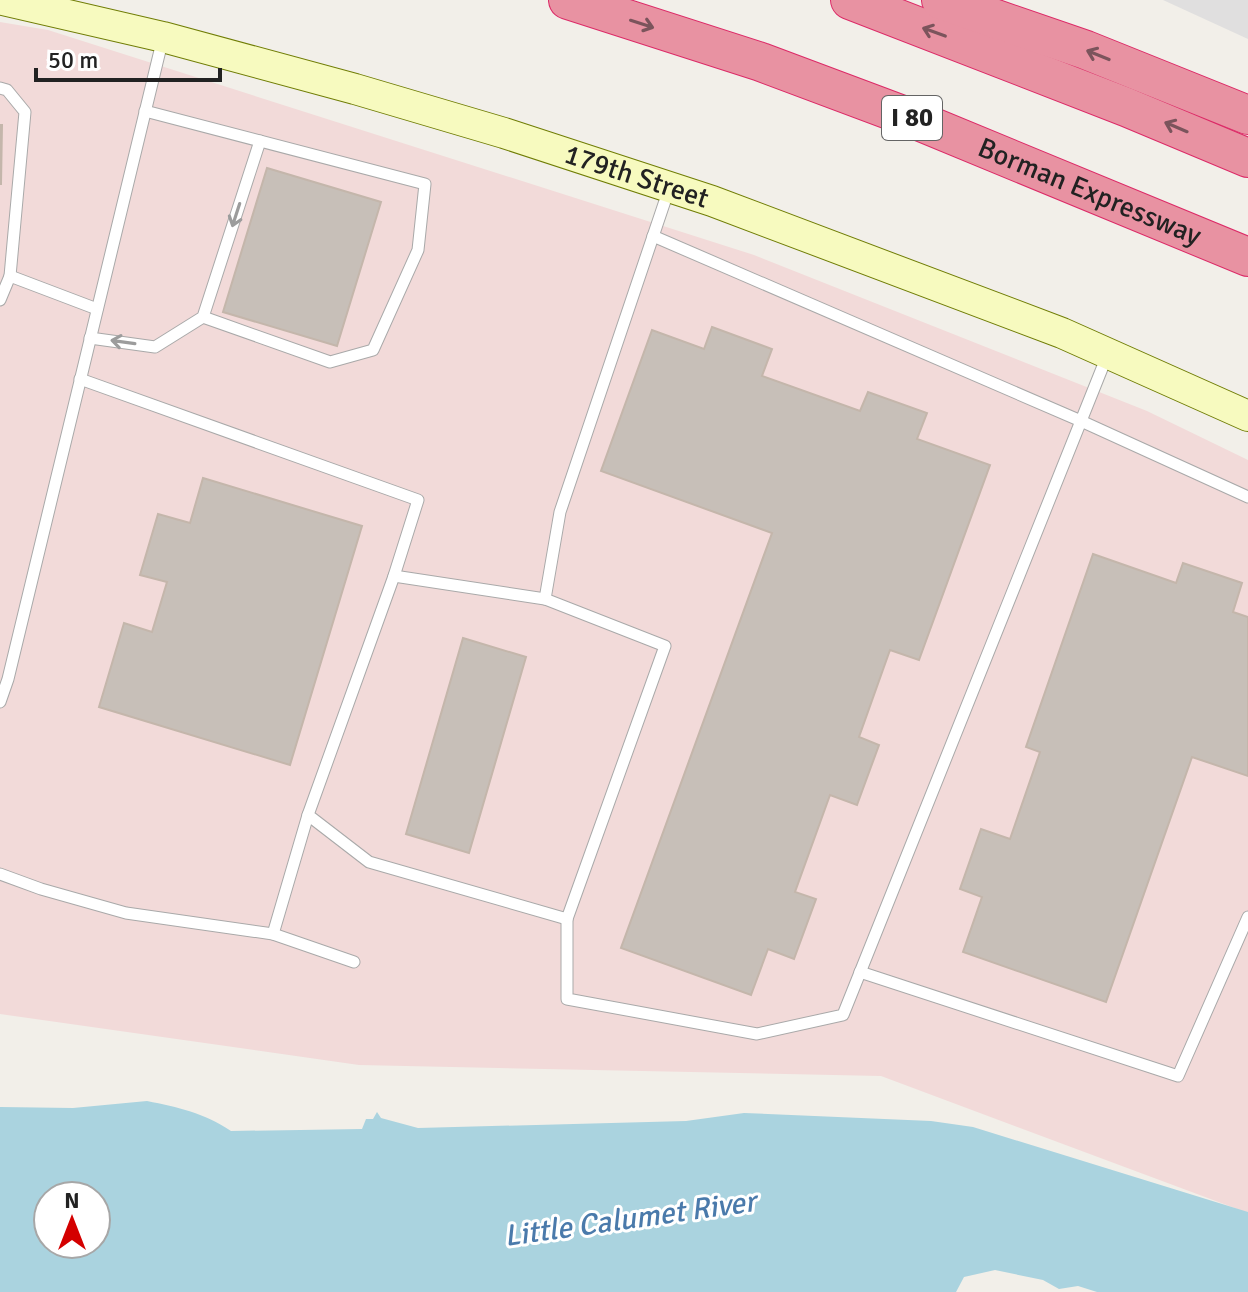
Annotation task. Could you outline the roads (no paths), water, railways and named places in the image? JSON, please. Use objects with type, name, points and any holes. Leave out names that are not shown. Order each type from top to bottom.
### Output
[{"type":"highway","name":"Borman Expressway","points":[[568,0],[761,62],[902,114],[1248,257]]},
{"type":"highway","points":[[850,0],[1113,101],[1248,158]]},
{"type":"highway","points":[[941,0],[1086,50],[1248,115]]},
{"type":"street","name":"179th Street","points":[[3,0],[163,37],[489,128],[670,187],[1062,333],[1248,416]]},
{"type":"lane","points":[[0,702],[163,37]]},
{"type":"lane","points":[[0,88],[7,90],[25,112],[10,276],[0,300]]},
{"type":"lane","points":[[145,111],[425,184],[418,250],[373,350],[330,362],[203,317]]},
{"type":"lane","points":[[90,338],[155,347],[203,317],[260,141]]},
{"type":"lane","points":[[545,599],[560,512],[670,187]]},
{"type":"lane","points":[[653,236],[1081,421],[1248,497]]},
{"type":"lane","points":[[10,276],[97,309]]},
{"type":"lane","points":[[394,576],[545,599],[665,646],[567,919],[567,999],[757,1034],[843,1015],[1108,353]]},
{"type":"lane","points":[[80,379],[418,500],[308,815],[273,934]]},
{"type":"lane","points":[[308,815],[369,862],[567,919]]},
{"type":"lane","points":[[0,874],[126,913],[273,934],[354,962]]},
{"type":"lane","points":[[860,972],[1178,1076],[1248,917]]},
{"type":"water","name":"Little Calumet River","points":[[147,1101],[190,1112],[231,1131],[362,1129],[366,1119],[373,1119],[377,1112],[381,1118],[418,1128],[686,1121],[744,1113],[931,1121],[973,1127],[1248,1212],[1248,1292],[1097,1292],[1078,1286],[1059,1289],[1043,1280],[995,1270],[964,1277],[956,1292],[0,1292],[0,1107],[73,1108]]}]
